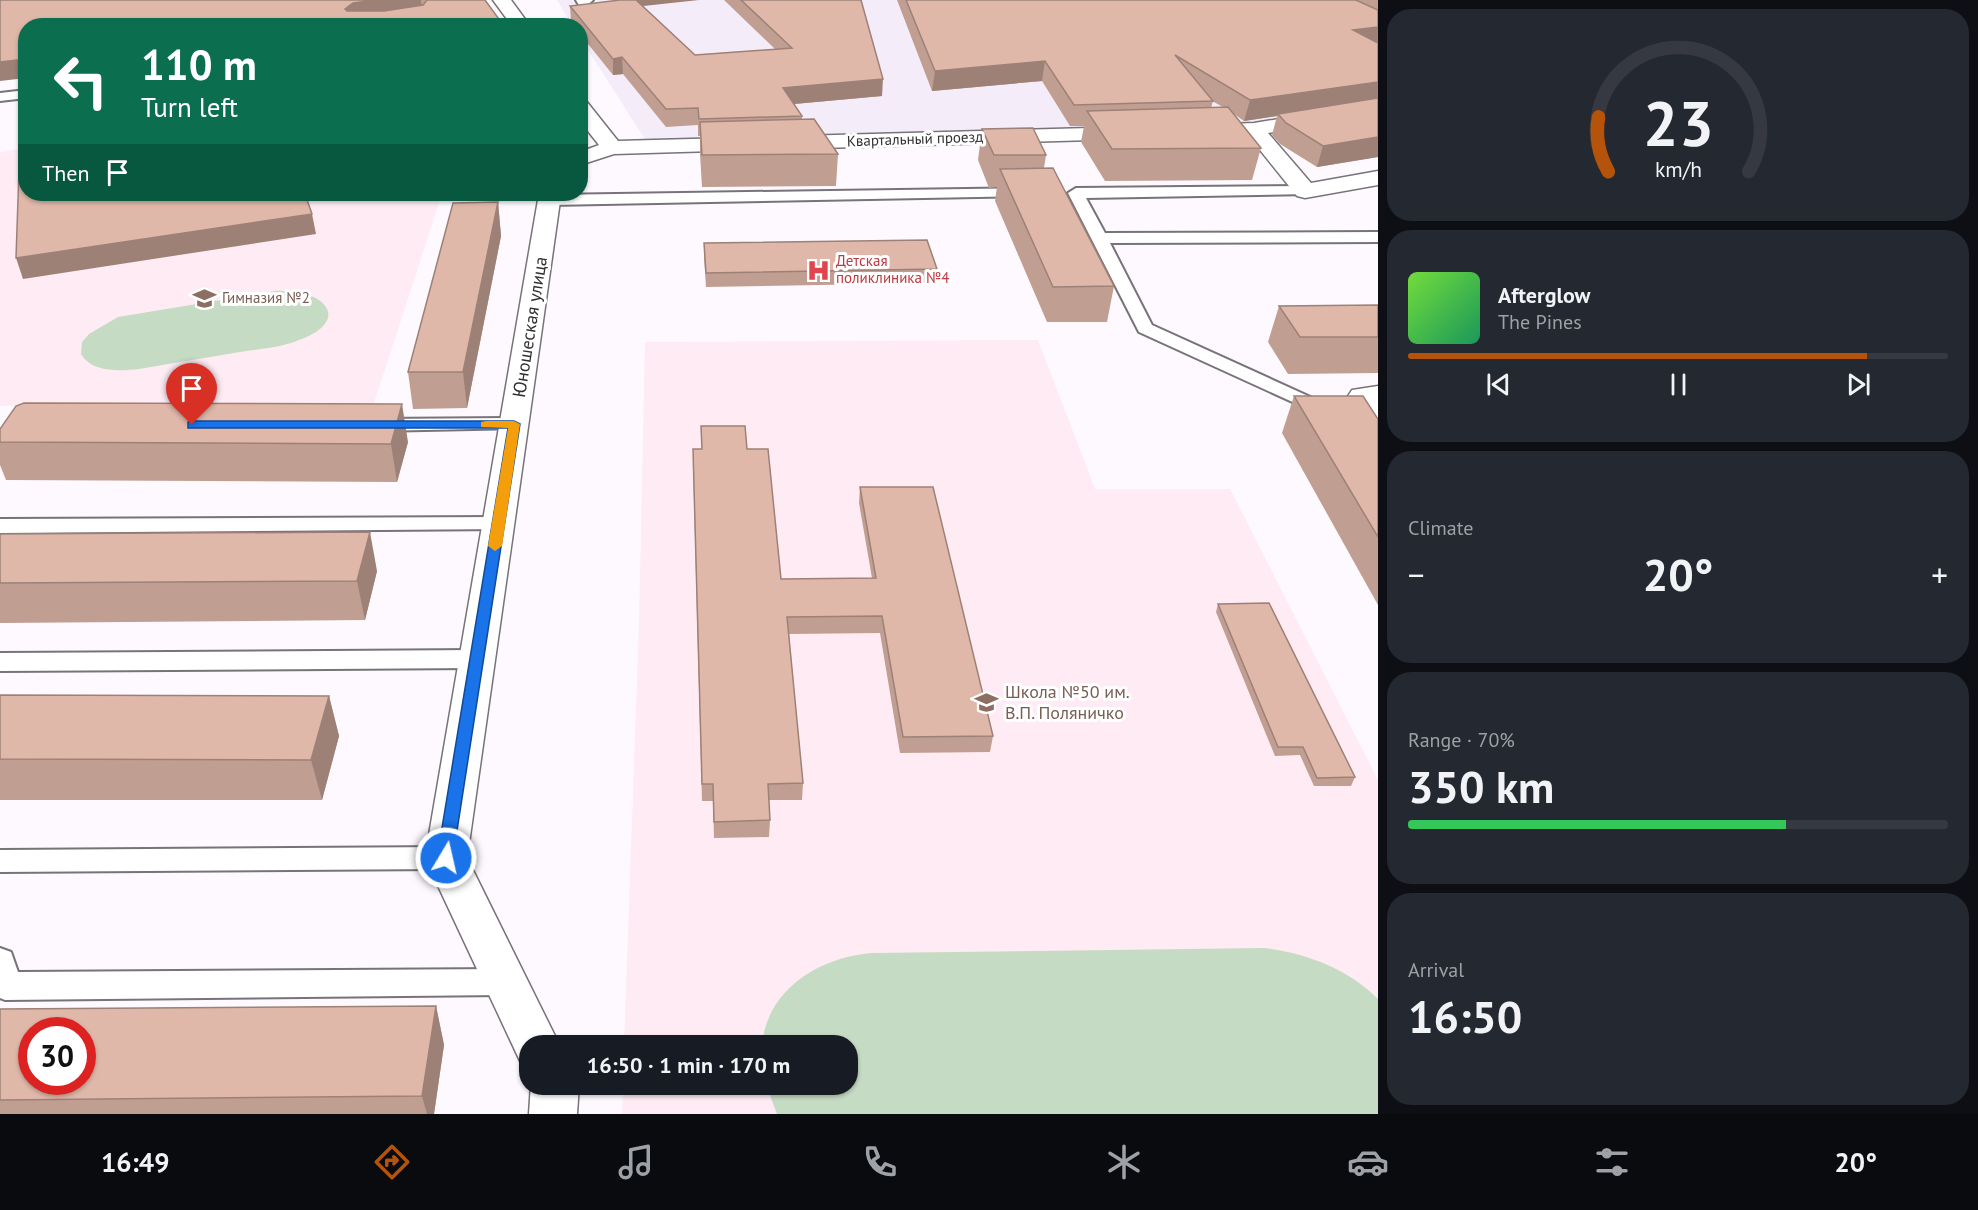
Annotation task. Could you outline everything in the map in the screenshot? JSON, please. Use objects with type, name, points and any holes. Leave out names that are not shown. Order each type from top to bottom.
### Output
[{"type":"street","points":[[502,0],[515,18]]},
{"type":"street","points":[[1183,132],[1254,129],[1378,109]]},
{"type":"street","points":[[588,116],[612,148],[588,156]]},
{"type":"street","points":[[1254,129],[1305,191],[1378,178]]},
{"type":"street","name":"Квартальный проезд","points":[[612,148],[1147,133]]},
{"type":"street","name":"Юношеская улица","points":[[446,858],[549,201]]},
{"type":"street","points":[[446,858],[532,1035]]},
{"type":"street","points":[[553,1114],[554,1095]]},
{"type":"lane","points":[[582,0],[584,4],[587,0]]},
{"type":"lane","points":[[0,98],[18,95]]},
{"type":"lane","points":[[1305,191],[1070,193],[1100,238],[1145,328],[1335,415]]},
{"type":"lane","points":[[588,197],[1040,193]]},
{"type":"lane","points":[[1100,238],[1378,237]]},
{"type":"lane","points":[[361,425],[514,424]]},
{"type":"lane","points":[[0,526],[499,524]]},
{"type":"lane","points":[[0,662],[477,659]]},
{"type":"lane","points":[[0,861],[446,858]]},
{"type":"lane","points":[[2,980],[506,982]]},
{"type":"shaded area","points":[[557,0],[1292,0],[1378,103],[1246,125],[646,141],[588,50],[588,18],[568,18]]},
{"type":"shaded area","name":"Гимназия №2","points":[[18,149],[18,201],[440,201],[374,403],[0,406],[0,152]]},
{"type":"shaded area","name":"Школа №50 им. В.П. Поляничко","points":[[1038,340],[1095,489],[1230,489],[1378,780],[1378,1114],[622,1114],[623,1095],[858,1095],[858,1035],[624,1035],[639,624],[645,342]]},
{"type":"green space","points":[[275,291],[308,295],[320,301],[326,308],[328,316],[324,325],[313,334],[281,346],[139,369],[99,368],[92,365],[81,354],[82,342],[89,334],[118,317]]},
{"type":"green space","points":[[1264,948],[1311,958],[1340,971],[1378,999],[1378,1114],[777,1114],[770,1095],[858,1095],[858,1035],[764,1035],[774,1008],[785,992],[799,979],[834,961],[872,953]]},
{"type":"building","points":[[0,0],[376,0],[353,3],[345,9],[347,11],[384,11],[423,5],[427,0],[485,0],[498,18],[18,18],[18,60],[0,62]]},
{"type":"building","points":[[636,0],[695,55],[792,48],[741,0],[861,0],[883,79],[783,88],[802,116],[699,119],[698,108],[666,109],[622,57],[613,59],[588,28],[588,18],[580,18],[570,6]]},
{"type":"building","points":[[906,0],[1356,0],[1378,10],[1378,27],[1353,30],[1378,43],[1378,82],[1250,100],[1175,55],[1213,101],[1074,105],[1045,61],[935,71]]},
{"type":"building","points":[[1378,98],[1378,137],[1323,146],[1286,123],[1278,114]]},
{"type":"building","points":[[1228,107],[1261,148],[1112,149],[1087,111]]},
{"type":"building","points":[[814,119],[838,154],[702,155],[700,122]]},
{"type":"building","points":[[1033,128],[1046,155],[994,155],[982,129]]},
{"type":"building","points":[[1053,168],[1114,286],[1053,287],[1000,169]]},
{"type":"building","points":[[18,200],[307,201],[312,214],[16,258]]},
{"type":"building","points":[[498,202],[463,372],[408,372],[453,203]]},
{"type":"building","points":[[927,240],[937,269],[706,273],[704,243]]},
{"type":"building","points":[[1378,305],[1378,337],[1300,337],[1279,306]]},
{"type":"building","points":[[1294,396],[1363,396],[1378,419],[1378,537]]},
{"type":"building","points":[[24,403],[402,404],[391,444],[0,442],[0,429],[16,406]]},
{"type":"building","points":[[701,426],[745,426],[747,449],[768,449],[781,579],[876,578],[860,487],[933,487],[993,736],[903,737],[882,616],[787,617],[803,783],[768,784],[770,820],[714,822],[713,784],[702,784],[693,449],[702,449]]},
{"type":"building","points":[[370,532],[357,581],[0,583],[0,534]]},
{"type":"building","points":[[1269,603],[1355,777],[1317,778],[1303,747],[1278,747],[1218,604]]},
{"type":"building","points":[[0,695],[329,696],[311,760],[0,759]]},
{"type":"building","points":[[436,1006],[422,1096],[0,1100],[0,1009]]},
{"type":"slow traffic","points":[[486,424],[514,424],[495,546]]},
{"type":"place","name":"Детская поликлиника №4","points":[[818,270]]},
{"type":"place","name":"Гимназия №2","points":[[204,298]]},
{"type":"place","name":"Школа №50 им. В.П. Поляничко","points":[[987,702]]},
{"type":"route","points":[[192,425],[514,424],[446,858]]}]
